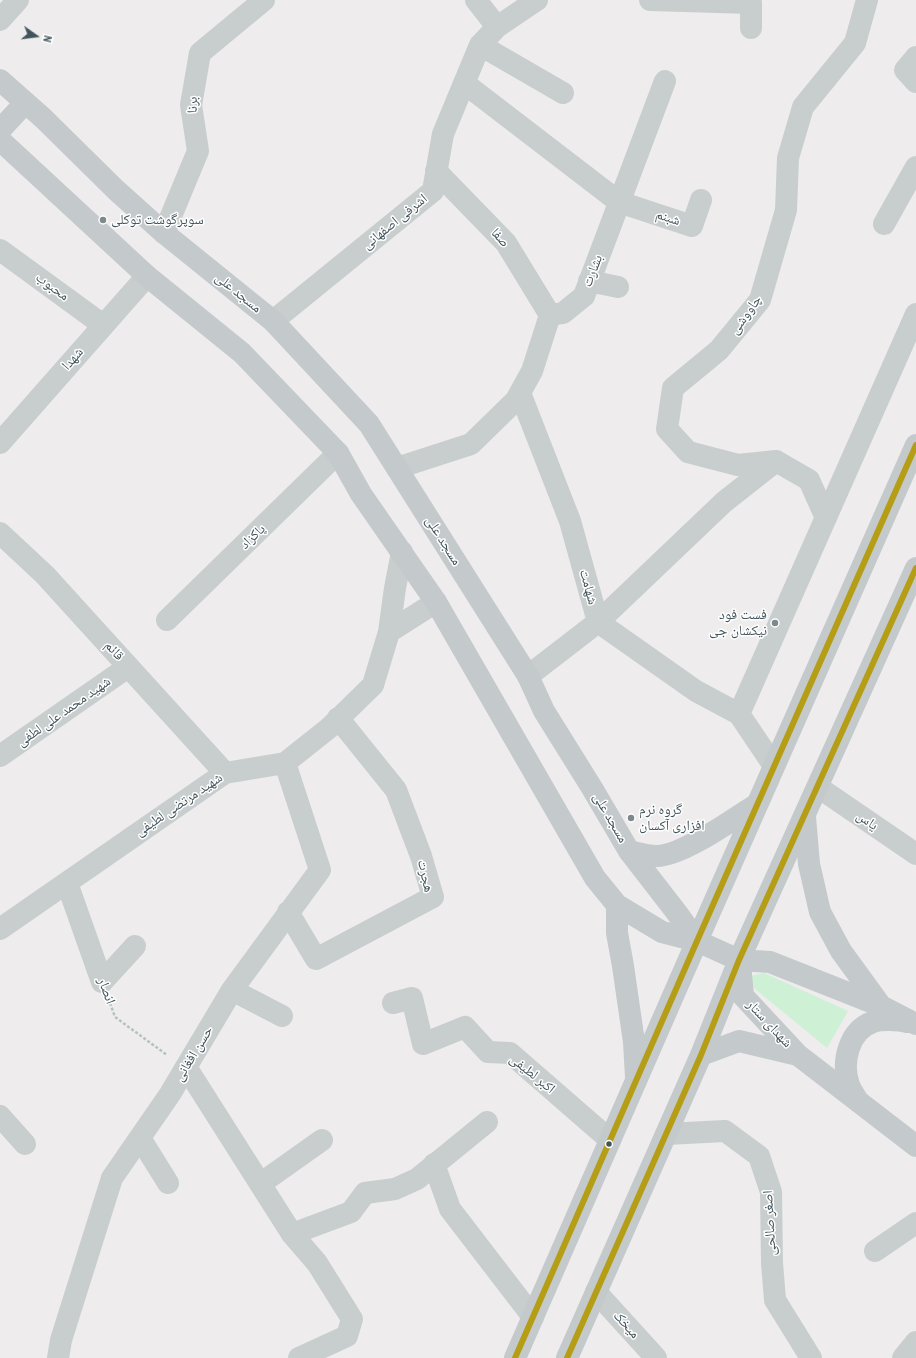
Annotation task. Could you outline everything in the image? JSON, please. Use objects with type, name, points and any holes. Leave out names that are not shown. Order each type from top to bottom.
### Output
[{"type":"main road","name":"مسجد علی","points":[[0,80],[116,190],[164,233],[274,321],[369,424],[528,676],[544,711],[629,851],[677,913],[696,941]]},
{"type":"main road","points":[[0,130],[25,103]]},
{"type":"main road","points":[[0,140],[147,276],[242,353],[338,453],[361,494],[436,602],[595,878],[617,906],[662,932],[696,941],[739,960],[770,962],[881,1006],[916,1024]]},
{"type":"main road","points":[[515,1358],[696,941],[916,445]]},
{"type":"main road","points":[[567,1358],[701,1055],[739,960],[915,572]]},
{"type":"main road","points":[[629,851],[657,856],[674,853],[699,841],[757,804]]},
{"type":"main road","points":[[805,816],[809,864],[820,912],[841,951],[881,1006]]},
{"type":"main road","points":[[617,906],[617,933],[634,1042],[636,1082]]},
{"type":"main road","name":"شهدای ستار","points":[[739,960],[743,996],[798,1055],[916,1146]]},
{"type":"main road","points":[[858,1101],[849,1085],[846,1066],[849,1047],[858,1030],[874,1021],[904,1021],[916,1024]]},
{"type":"main road","points":[[701,1055],[739,1041],[798,1055]]},
{"type":"street","points":[[0,19],[1,0]]},
{"type":"street","points":[[0,19],[18,0]]},
{"type":"street","name":"برنا","points":[[164,233],[198,151],[191,105],[200,53],[264,0]]},
{"type":"street","points":[[476,0],[497,26]]},
{"type":"street","name":"اشرفی اصفهانی","points":[[274,321],[433,192],[443,134],[480,45],[497,26],[537,0]]},
{"type":"street","points":[[650,0],[751,3],[751,28]]},
{"type":"street","name":"چاووشی","points":[[776,461],[738,465],[688,452],[667,428],[673,388],[719,350],[760,300],[786,210],[788,158],[803,107],[855,43],[867,0]]},
{"type":"street","points":[[480,45],[563,93]]},
{"type":"street","points":[[916,57],[905,70],[916,82]]},
{"type":"street","name":"بشارت","points":[[550,315],[563,314],[584,296],[665,81]]},
{"type":"street","points":[[464,83],[619,202]]},
{"type":"street","points":[[884,224],[916,167]]},
{"type":"street","name":"صفا","points":[[436,171],[506,243],[550,315]]},
{"type":"street","name":"شبنم","points":[[619,202],[692,226],[701,200]]},
{"type":"street","name":"محبوب","points":[[0,250],[103,325]]},
{"type":"street","name":"شهدا","points":[[0,443],[147,276]]},
{"type":"street","points":[[589,281],[618,287]]},
{"type":"street","points":[[774,766],[739,714],[916,314]]},
{"type":"street","points":[[397,468],[471,444],[516,400],[532,371],[550,315]]},
{"type":"street","name":"شهامت","points":[[520,393],[570,521],[598,622],[696,691],[739,714]]},
{"type":"street","name":"پاکزاد","points":[[167,620],[338,453]]},
{"type":"street","points":[[528,676],[598,622],[724,502],[776,461],[809,480],[826,518]]},
{"type":"street","name":"قائم","points":[[0,533],[46,575],[225,773]]},
{"type":"street","name":"شهید مرتضی لطیفی","points":[[0,929],[225,773],[285,763],[329,728],[373,685],[389,632],[402,552]]},
{"type":"street","points":[[389,632],[436,602]]},
{"type":"street","name":"شهید محمد علی لطفی","points":[[0,756],[128,667]]},
{"type":"street","name":"هجرت","points":[[288,912],[316,959],[432,897],[421,856],[396,790],[338,718]]},
{"type":"street","name":"حسن افغانی","points":[[58,1358],[61,1340],[112,1178],[170,1094],[232,990],[320,870],[285,763]]},
{"type":"street","name":"یاس","points":[[818,787],[916,854]]},
{"type":"street","name":"انصار","points":[[66,883],[102,982]]},
{"type":"street","points":[[102,982],[135,946]]},
{"type":"street","points":[[232,990],[282,1016]]},
{"type":"street","name":"اکبر لطیفی","points":[[393,1003],[412,998],[423,1044],[465,1027],[488,1052],[510,1053],[610,1140]]},
{"type":"street","points":[[186,1068],[292,1234],[318,1263],[352,1320],[347,1336],[299,1358]]},
{"type":"street","points":[[0,1116],[25,1144]]},
{"type":"street","points":[[292,1234],[351,1212],[365,1193],[395,1189],[417,1179],[487,1122]]},
{"type":"street","name":"اصغر صالحی","points":[[666,1134],[725,1131],[759,1156],[771,1192],[772,1262],[775,1300],[811,1358]]},
{"type":"street","points":[[140,1138],[168,1183]]},
{"type":"street","points":[[260,1184],[322,1140]]},
{"type":"street","points":[[434,1164],[450,1209],[533,1316]]},
{"type":"street","points":[[875,1251],[916,1223]]},
{"type":"street","name":"میخک","points":[[596,1292],[656,1358]]},
{"type":"street","points":[[903,1358],[916,1342]]},
{"type":"path","name":"انصار","points":[[102,982],[115,1017],[186,1068]]},
{"type":"green space","points":[[764,973],[848,1011],[827,1048],[754,988],[750,976]]},
{"type":"transit line","points":[[515,1358],[916,445]]},
{"type":"transit line","points":[[567,1358],[701,1055],[739,960],[916,568]]},
{"type":"place","name":"سوپرگوشت توکلی","points":[[103,220]]},
{"type":"place","name":"فست فود نیکشان جی","points":[[775,623]]},
{"type":"place","name":"گروه نرم افزاری آکسان","points":[[631,818]]}]
